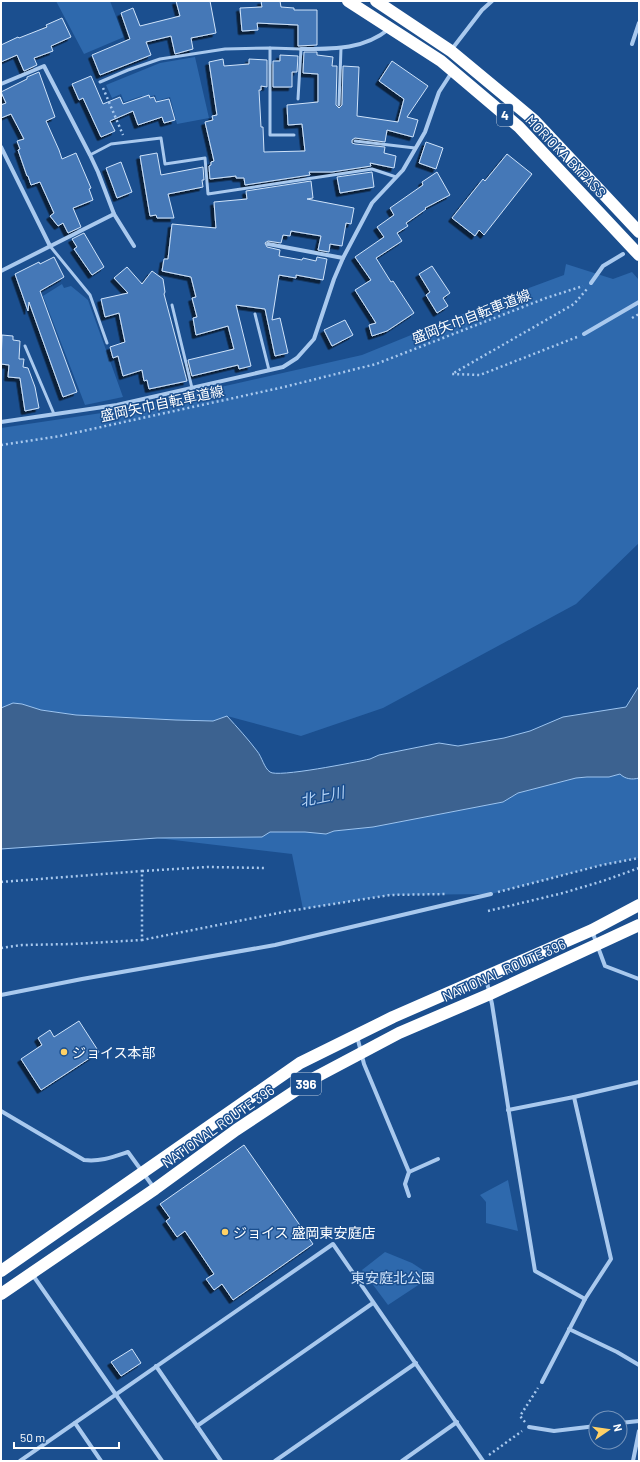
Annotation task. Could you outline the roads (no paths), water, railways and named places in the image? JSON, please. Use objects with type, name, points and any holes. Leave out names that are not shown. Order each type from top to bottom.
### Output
[{"type":"highway","name":"MORIOKA BYPASS","points":[[348,1],[441,61],[519,127],[639,254]]},
{"type":"highway","name":"MORIOKA BYPASS","points":[[376,1],[451,51],[534,120],[639,232]]},
{"type":"highway","name":"NATIONAL ROUTE 396","points":[[1,1271],[300,1063],[393,1017],[592,930],[639,905]]},
{"type":"highway","name":"NATIONAL ROUTE 396","points":[[1,1294],[31,1272],[155,1189],[236,1130],[316,1077],[399,1033],[490,994],[639,925]]},
{"type":"street","points":[[451,51],[482,10],[492,1]]},
{"type":"street","points":[[632,44],[639,23]]},
{"type":"street","points":[[300,50],[341,48],[360,45],[379,38],[391,28]]},
{"type":"street","points":[[1,84],[44,66],[90,154],[114,214],[134,246]]},
{"type":"street","points":[[1,422],[117,405],[283,367],[297,358],[314,339],[342,258],[372,203],[403,170],[425,132],[439,92],[453,70]]},
{"type":"street","points":[[1,147],[50,246]]},
{"type":"street","points":[[1,271],[114,214]]},
{"type":"street","points":[[268,244],[342,258]]},
{"type":"street","points":[[591,283],[603,266],[623,254]]},
{"type":"street","points":[[584,334],[639,302]]},
{"type":"street","points":[[1,995],[275,945],[491,894]]},
{"type":"street","points":[[592,930],[605,966],[639,979]]},
{"type":"street","points":[[486,977],[535,1271],[585,1299]]},
{"type":"street","points":[[357,1035],[361,1053],[409,1172],[405,1184],[409,1196]]},
{"type":"street","points":[[508,1110],[639,1082]]},
{"type":"street","points":[[542,1382],[585,1299],[611,1259],[574,1097]]},
{"type":"street","points":[[1,1111],[84,1160],[93,1161],[107,1159],[128,1152],[155,1189]]},
{"type":"street","points":[[409,1172],[438,1159]]},
{"type":"street","points":[[20,1461],[333,1244],[483,1460]]},
{"type":"street","points":[[31,1272],[162,1461]]},
{"type":"street","points":[[197,1426],[373,1303]]},
{"type":"street","points":[[569,1329],[617,1352],[639,1365]]},
{"type":"street","points":[[275,1461],[416,1363]]},
{"type":"street","points":[[156,1366],[221,1461]]},
{"type":"street","points":[[628,1422],[639,1421]]},
{"type":"street","points":[[402,1461],[457,1422]]},
{"type":"street","points":[[75,1423],[101,1461]]},
{"type":"street","points":[[529,1427],[554,1431],[588,1427]]},
{"type":"street","points":[[633,1461],[639,1431]]},
{"type":"lane","points":[[270,48],[270,135],[294,135]]},
{"type":"lane","points":[[100,82],[160,59],[225,49],[270,48],[300,50],[298,99]]},
{"type":"lane","points":[[339,106],[341,48]]},
{"type":"lane","points":[[90,154],[111,144],[161,138],[165,164],[205,158],[208,194],[372,169],[396,176]]},
{"type":"lane","points":[[355,141],[415,148]]},
{"type":"lane","points":[[50,246],[90,295],[107,343]]},
{"type":"lane","points":[[172,305],[192,388]]},
{"type":"lane","points":[[255,314],[269,370]]},
{"type":"lane","points":[[26,346],[54,414]]},
{"type":"water","name":"北上川","points":[[639,686],[639,778],[629,779],[620,774],[609,777],[576,778],[518,793],[503,802],[373,827],[334,831],[326,834],[305,832],[270,832],[262,837],[157,838],[1,849],[1,708],[13,703],[22,704],[41,710],[76,715],[213,721],[227,716],[257,751],[270,772],[287,773],[370,759],[379,755],[439,743],[458,746],[504,738],[530,731],[563,717],[626,707]]},
{"type":"place","name":"ジョイス本部","points":[[64,1052]]},
{"type":"place","name":"ジョイス 盛岡東安庭店","points":[[225,1232]]},
{"type":"park label","name":"東安庭北公園","points":[[393,1277]]}]
